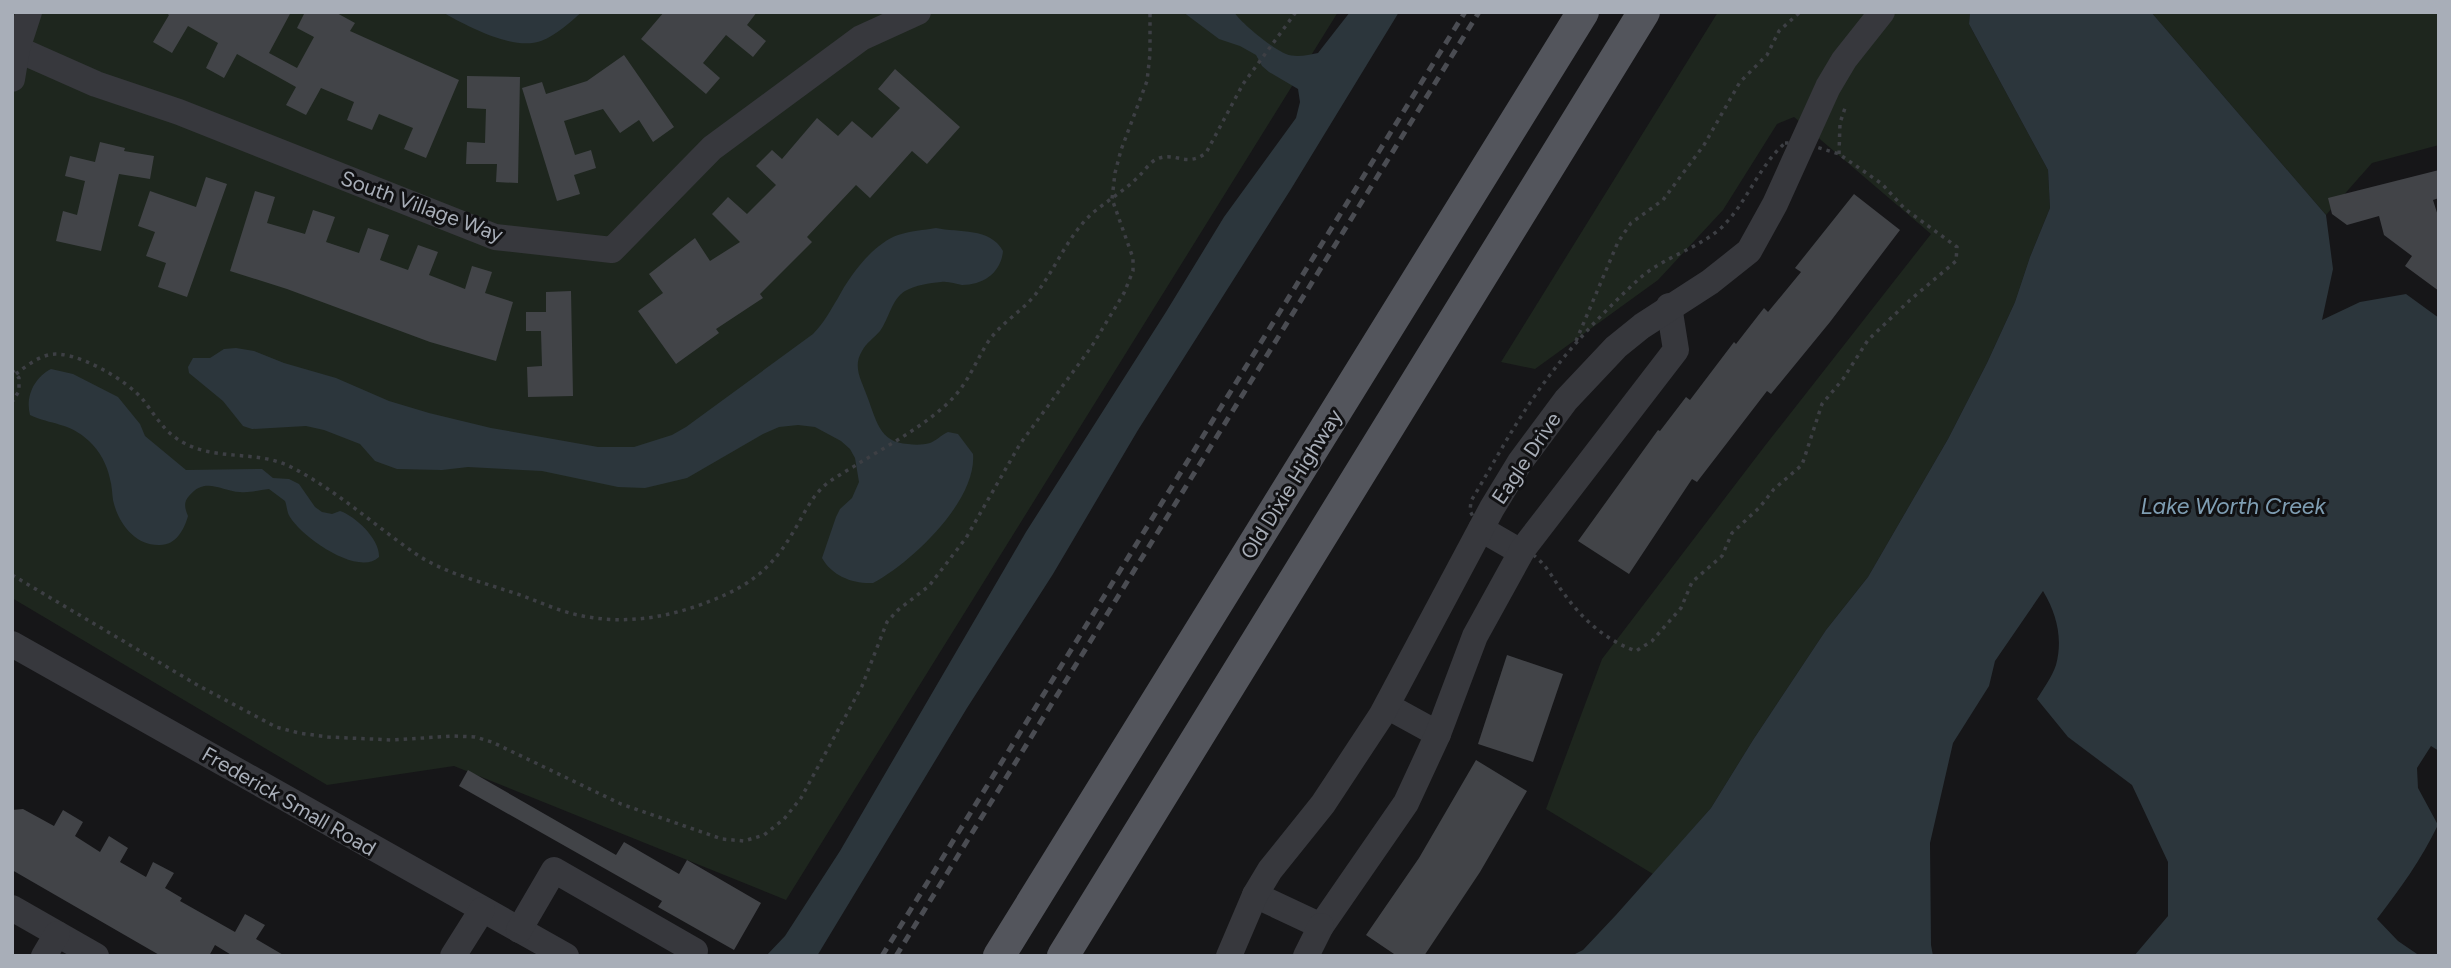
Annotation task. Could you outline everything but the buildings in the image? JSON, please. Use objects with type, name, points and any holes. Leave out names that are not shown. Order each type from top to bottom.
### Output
[{"type":"main road","name":"Old Dixie Highway","points":[[999,956],[1583,12]]},
{"type":"main road","points":[[1063,956],[1644,12]]},
{"type":"street","points":[[12,79],[17,49],[29,12]]},
{"type":"street","name":"Eagle Drive","points":[[1229,956],[1255,895],[1270,870],[1351,765],[1387,706],[1482,527],[1520,462],[1566,400],[1616,348],[1669,306],[1710,282],[1749,251],[1775,204],[1828,88],[1844,60],[1882,12]]},
{"type":"street","name":"South Village Way","points":[[17,49],[96,84],[180,112],[495,237],[612,250],[712,148],[861,38],[902,16]]},
{"type":"street","points":[[1306,956],[1321,926],[1406,803],[1438,734],[1475,636],[1522,550],[1676,350],[1669,306]]},
{"type":"street","points":[[1482,527],[1522,550]]},
{"type":"street","name":"Frederick Small Road","points":[[12,644],[557,953]]},
{"type":"street","points":[[1387,706],[1438,734]]},
{"type":"street","points":[[519,930],[554,870],[695,951]]},
{"type":"street","points":[[1255,895],[1321,926]]},
{"type":"street","points":[[12,908],[50,945],[96,956]]},
{"type":"street","points":[[453,956],[482,910]]},
{"type":"path","points":[[12,575],[199,686],[276,727],[299,733],[372,739],[475,737],[492,742],[621,804],[677,825],[722,839],[744,841],[764,835],[784,819],[801,798],[862,686],[887,622],[929,586],[966,538],[1020,444],[1092,346],[1124,293],[1133,271],[1133,258],[1112,199],[1121,150],[1147,81],[1150,12]]},
{"type":"path","points":[[12,402],[19,391],[19,378],[14,372],[49,354],[69,354],[125,383],[143,399],[168,433],[187,445],[207,451],[272,459],[282,463],[346,502],[422,558],[451,572],[560,610],[600,619],[630,621],[696,606],[748,583],[766,570],[778,556],[819,491],[837,476],[900,438],[948,403],[972,373],[987,343],[1035,294],[1061,250],[1094,212],[1127,189],[1156,159],[1197,160],[1206,153],[1229,107],[1296,12]]},
{"type":"path","points":[[1576,343],[1618,242],[1631,223],[1663,200],[1704,145],[1740,82],[1767,55],[1779,30],[1800,12]]},
{"type":"path","points":[[1839,154],[1840,123],[1848,100]]},
{"type":"path","points":[[1803,142],[1839,154],[1882,184],[1905,209],[1957,247],[1956,261],[1868,340],[1843,379],[1822,404],[1802,465],[1774,489],[1760,507],[1732,533],[1722,556],[1692,582],[1681,608],[1652,641],[1636,651],[1616,644],[1591,625],[1567,598],[1544,565],[1482,527],[1470,511],[1471,501],[1533,397],[1576,343],[1640,278],[1659,263],[1720,229],[1739,208],[1774,153],[1784,144],[1803,142]]},
{"type":"shaded area","points":[[12,12],[1338,12],[786,900],[454,766],[327,785],[12,598]]},
{"type":"shaded area","points":[[1718,12],[1970,12],[1969,24],[2048,170],[2050,208],[2015,302],[1987,363],[1948,439],[1868,577],[1826,630],[1711,808],[1653,874],[1546,809],[1602,659],[1931,234],[1794,117],[1777,124],[1723,210],[1658,280],[1535,369],[1501,362]]},
{"type":"shaded area","points":[[2151,12],[2439,12],[2439,145],[2372,163],[2326,215]]},
{"type":"water","points":[[442,12],[582,12],[541,41],[517,43],[490,36]]},
{"type":"water","points":[[1183,12],[1234,12],[1273,47],[1286,54],[1298,56],[1318,53],[1350,12],[1399,12],[1291,189],[1138,430],[1053,574],[967,708],[817,956],[766,956],[785,936],[840,851],[1026,532],[1224,217],[1296,118],[1300,102],[1298,89],[1269,72],[1256,55],[1219,39]]},
{"type":"water","name":"Lake Worth Creek","points":[[1970,12],[2151,12],[2326,215],[2333,269],[2322,320],[2360,302],[2406,294],[2439,318],[2439,751],[2431,746],[2417,768],[2418,788],[2438,825],[2410,874],[2377,919],[2398,941],[2420,956],[2134,956],[2168,916],[2168,862],[2132,785],[2068,737],[2037,699],[2054,669],[2059,646],[2055,618],[2043,591],[1995,661],[1989,686],[1953,743],[1930,843],[1933,956],[1571,956],[1583,950],[1711,808],[1826,630],[1868,577],[1948,439],[2015,302],[2050,208],[2048,170],[1969,24]]},
{"type":"water","points":[[936,228],[973,232],[990,238],[1003,251],[999,266],[990,276],[977,283],[962,285],[936,282],[905,291],[896,299],[880,331],[864,348],[859,357],[858,368],[876,421],[885,434],[898,443],[916,445],[930,443],[948,432],[958,434],[973,454],[971,472],[964,491],[939,529],[905,561],[873,583],[844,578],[831,570],[822,558],[836,517],[852,498],[859,482],[855,458],[850,449],[815,427],[779,427],[687,478],[645,488],[618,487],[542,471],[468,467],[442,470],[397,469],[375,461],[360,444],[324,430],[306,426],[252,429],[243,426],[223,401],[189,373],[188,367],[193,358],[210,358],[224,349],[236,348],[254,351],[336,378],[389,401],[429,413],[491,428],[598,447],[634,447],[672,435],[686,427],[813,334],[827,317],[856,270],[880,245],[898,235]]},
{"type":"water","points":[[51,369],[73,374],[118,397],[140,424],[145,436],[186,470],[262,469],[273,478],[289,479],[299,484],[315,507],[322,512],[332,514],[340,511],[359,523],[371,536],[379,557],[370,562],[358,562],[318,544],[296,525],[289,515],[285,501],[269,489],[244,492],[213,486],[201,487],[186,501],[188,516],[175,540],[160,545],[143,542],[123,525],[115,509],[107,469],[93,445],[74,430],[30,415],[30,394],[40,377]]},
{"type":"railway","points":[[882,956],[1465,12]]},
{"type":"railway","points":[[896,956],[1479,12]]}]
